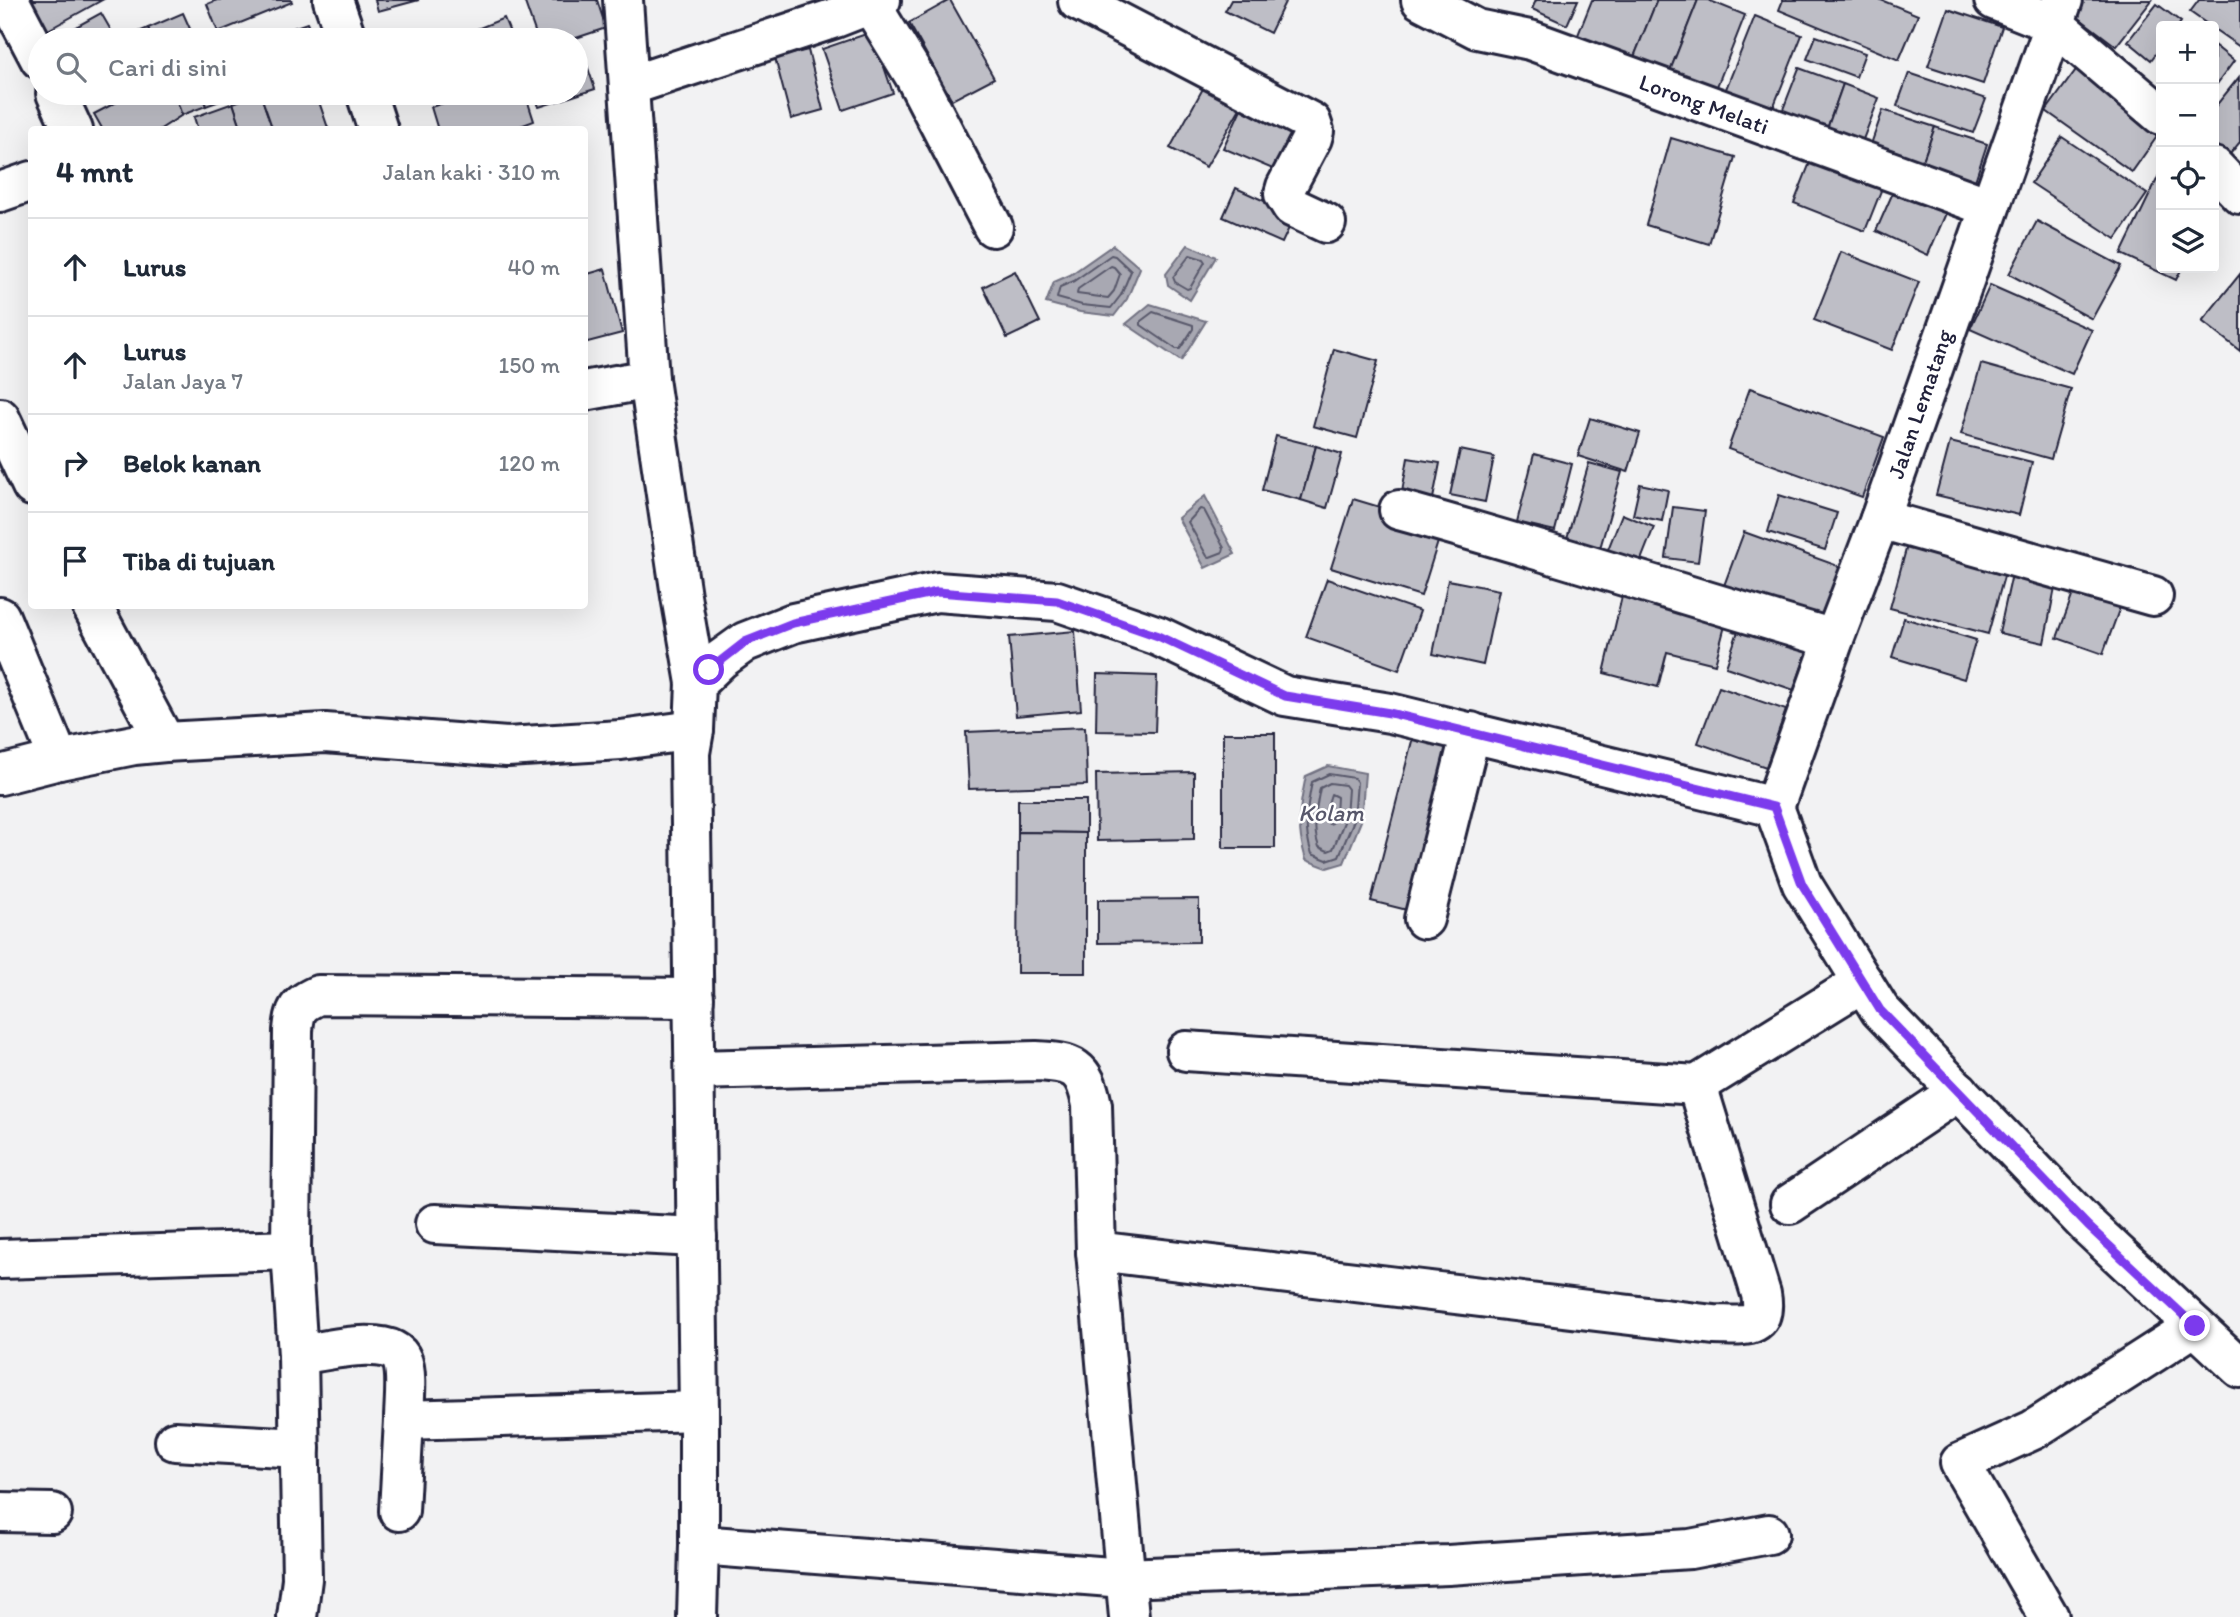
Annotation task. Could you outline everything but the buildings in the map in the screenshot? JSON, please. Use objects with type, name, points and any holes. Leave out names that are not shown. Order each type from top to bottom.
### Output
[{"type":"street","points":[[9,0],[28,36]]},
{"type":"street","points":[[334,0],[343,28]]},
{"type":"street","points":[[623,0],[649,379],[696,683],[690,753],[699,1411],[697,1617]]},
{"type":"street","points":[[1076,0],[1311,122],[1314,131],[1312,138],[1284,194],[1292,207],[1326,223]]},
{"type":"street","name":"Lorong Melati","points":[[1421,0],[1477,29],[1530,40],[1989,207]]},
{"type":"street","points":[[1994,0],[2059,12],[2156,110]]},
{"type":"street","points":[[629,86],[835,19],[873,1],[993,227]]},
{"type":"street","name":"Jalan Lematang","points":[[1774,807],[1880,519],[2059,12]]},
{"type":"street","points":[[62,105],[71,126]]},
{"type":"street","points":[[370,105],[377,126]]},
{"type":"street","points":[[2219,172],[2240,194]]},
{"type":"street","points":[[0,192],[28,182]]},
{"type":"street","points":[[588,390],[649,379]]},
{"type":"street","points":[[0,418],[28,478]]},
{"type":"street","points":[[1399,510],[1530,546],[1678,594],[1834,639]]},
{"type":"street","points":[[1880,519],[2153,596]]},
{"type":"street","points":[[696,683],[720,660],[745,642],[793,623],[937,592],[1057,601],[1158,636],[1285,696],[1390,713],[1774,807],[1802,884],[1880,1010],[2088,1226],[2240,1368]]},
{"type":"street","points":[[94,609],[165,742]]},
{"type":"street","points":[[0,617],[58,760]]},
{"type":"street","points":[[0,775],[58,760],[134,745],[165,742],[325,733],[507,747],[621,740],[694,730]]},
{"type":"street","points":[[1424,919],[1471,733]]},
{"type":"street","points":[[1186,1051],[1697,1086],[1863,982]]},
{"type":"street","points":[[297,1617],[302,1579],[300,1448],[298,1355],[291,1250],[293,1031],[295,1013],[300,1004],[318,995],[694,998]]},
{"type":"street","points":[[695,1070],[1036,1062],[1063,1062],[1075,1067],[1086,1082],[1092,1105],[1096,1251],[1129,1617]]},
{"type":"street","points":[[1096,1251],[1714,1325],[1750,1325],[1758,1321],[1764,1308],[1761,1294],[1697,1086]]},
{"type":"street","points":[[1790,1204],[1959,1091]]},
{"type":"street","points":[[435,1224],[697,1237]]},
{"type":"street","points":[[0,1259],[291,1250]]},
{"type":"street","points":[[2049,1617],[1960,1463],[2033,1430],[2195,1326]]},
{"type":"street","points":[[298,1355],[362,1346],[382,1346],[396,1350],[402,1358],[404,1420],[399,1511]]},
{"type":"street","points":[[404,1420],[699,1411]]},
{"type":"street","points":[[175,1441],[300,1448]]},
{"type":"street","points":[[0,1512],[52,1513]]},
{"type":"street","points":[[699,1545],[1124,1578],[1448,1565],[1690,1549],[1769,1534]]},
{"type":"water","points":[[1113,245],[1140,268],[1127,299],[1114,316],[1080,312],[1046,303],[1054,282],[1070,275]]},
{"type":"water","points":[[1188,245],[1216,257],[1190,300],[1168,285],[1166,274]]},
{"type":"water","points":[[1150,304],[1206,321],[1181,361],[1126,324]]},
{"type":"water","points":[[1205,496],[1235,554],[1205,568],[1178,518]]},
{"type":"water","name":"Kolam","points":[[1328,766],[1365,773],[1361,821],[1344,863],[1327,868],[1306,860],[1300,818],[1306,776]]},
{"type":"route","points":[[709,670],[745,642],[793,623],[937,592],[1057,601],[1158,636],[1285,696],[1390,713],[1774,807],[1802,884],[1880,1010],[2088,1226],[2195,1326]]}]
